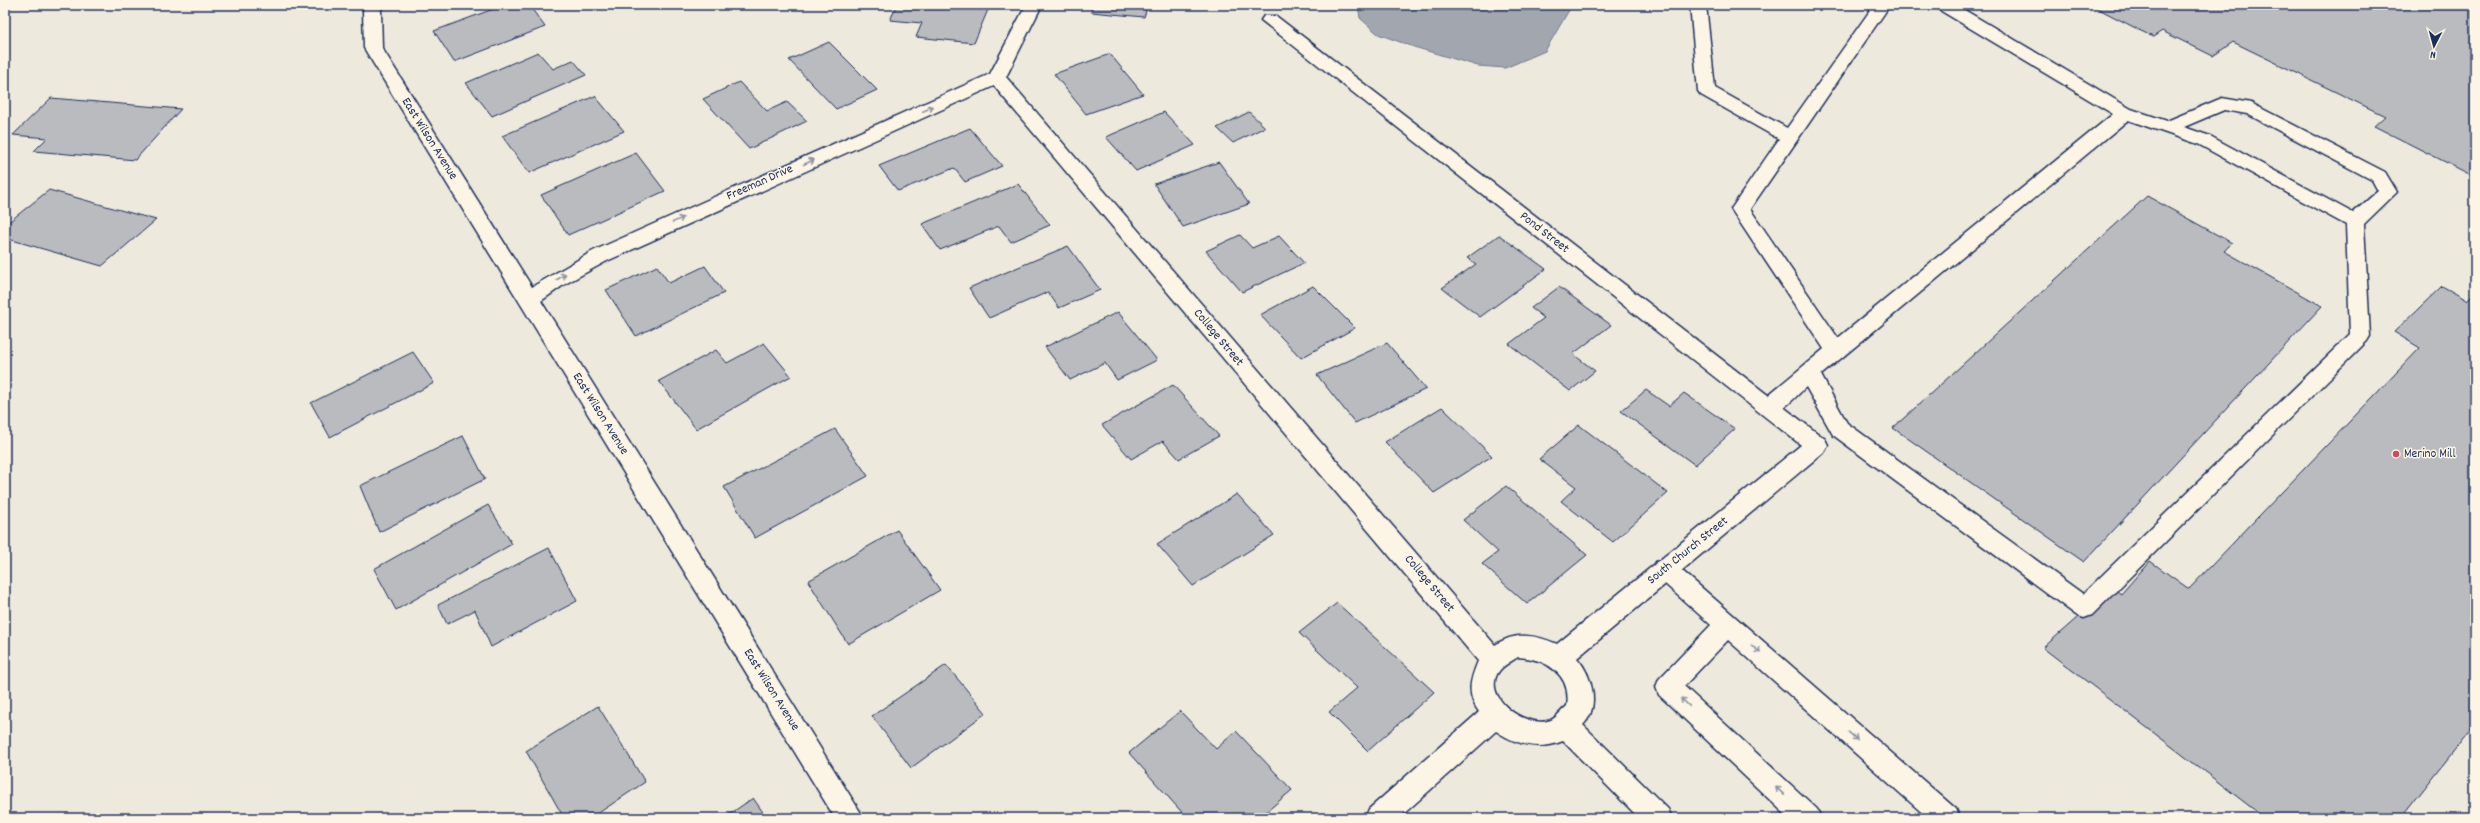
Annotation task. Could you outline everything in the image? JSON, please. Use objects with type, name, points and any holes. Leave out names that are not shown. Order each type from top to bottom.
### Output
[{"type":"street","name":"East Wilson Avenue","points":[[375,5],[372,10],[373,48],[850,818]]},
{"type":"street","points":[[997,78],[1034,5]]},
{"type":"street","name":"Pond Street","points":[[1270,20],[1817,445]]},
{"type":"street","name":"Freeman Drive","points":[[529,299],[558,279],[600,256],[997,78]]},
{"type":"street","name":"College Street","points":[[997,78],[1492,659]]},
{"type":"street","name":"South Church Street","points":[[1559,658],[1664,569],[1817,445]]},
{"type":"street","points":[[1514,646],[1533,646],[1552,652],[1559,658],[1567,664],[1577,680],[1581,697],[1577,714],[1566,726],[1549,734],[1529,735],[1510,728],[1494,716],[1485,700],[1482,682],[1487,666],[1498,653],[1514,646]]},
{"type":"street","points":[[1379,818],[1494,716]]},
{"type":"street","points":[[1566,726],[1658,818]]},
{"type":"lane","points":[[1698,5],[1707,91],[1790,137]]},
{"type":"lane","points":[[1836,350],[1740,209],[1882,5]]},
{"type":"lane","points":[[1944,5],[2124,113],[2204,140],[2355,222]]},
{"type":"lane","points":[[2166,128],[2222,104],[2251,109],[2379,176],[2388,192],[2355,222]]},
{"type":"lane","points":[[1768,406],[2124,113]]},
{"type":"lane","points":[[1809,373],[1840,429],[2084,608],[2360,336],[2355,222]]},
{"type":"lane","points":[[1817,445],[1840,429]]},
{"type":"lane","points":[[1664,569],[1947,818]]},
{"type":"lane","points":[[1727,624],[1668,687],[1808,818]]},
{"type":"shaded area","points":[[1358,5],[1572,5],[1545,51],[1505,68],[1478,66],[1414,47],[1378,34],[1360,18]]},
{"type":"building","points":[[504,5],[529,5],[545,27],[454,62],[434,31]]},
{"type":"building","points":[[897,5],[990,5],[974,43],[916,37],[922,23],[890,20]]},
{"type":"building","points":[[1093,5],[1148,5],[1144,17],[1091,12]]},
{"type":"building","points":[[2091,5],[2475,5],[2475,177],[2374,126],[2385,116],[2233,42],[2213,56],[2162,31],[2153,37]]},
{"type":"building","points":[[829,42],[877,90],[836,109],[789,60]]},
{"type":"building","points":[[538,52],[553,69],[573,60],[586,75],[492,116],[466,83]]},
{"type":"building","points":[[1110,54],[1143,94],[1086,114],[1054,74]]},
{"type":"building","points":[[739,82],[767,111],[787,102],[807,121],[749,149],[703,99]]},
{"type":"building","points":[[595,96],[624,131],[529,173],[502,136]]},
{"type":"building","points":[[51,98],[181,109],[135,160],[34,151],[47,138],[13,135]]},
{"type":"building","points":[[1164,112],[1195,145],[1136,171],[1106,137]]},
{"type":"building","points":[[1249,112],[1265,127],[1233,143],[1217,128]]},
{"type":"building","points":[[970,128],[1002,166],[965,182],[954,168],[898,191],[879,166]]},
{"type":"building","points":[[636,153],[665,191],[568,235],[541,195]]},
{"type":"building","points":[[1219,162],[1249,204],[1183,227],[1154,184]]},
{"type":"building","points":[[1018,184],[1050,225],[1011,242],[999,226],[940,250],[922,224]]},
{"type":"building","points":[[49,190],[156,220],[102,266],[5,238],[5,225]]},
{"type":"building","points":[[2147,196],[2232,243],[2224,251],[2322,306],[2084,562],[1893,428]]},
{"type":"building","points":[[1240,235],[1252,248],[1279,236],[1304,263],[1242,292],[1206,251]]},
{"type":"building","points":[[1499,235],[1546,269],[1480,317],[1442,288],[1476,264],[1467,258]]},
{"type":"building","points":[[1068,246],[1100,290],[1059,308],[1048,292],[989,318],[969,288]]},
{"type":"building","points":[[657,266],[669,283],[705,266],[724,293],[636,336],[606,290]]},
{"type":"building","points":[[1313,286],[1355,328],[1301,358],[1260,315]]},
{"type":"building","name":"Merino Mill","points":[[2442,286],[2467,300],[2475,292],[2475,724],[2401,818],[2265,818],[2043,648],[2112,587],[2121,594],[2150,561],[2189,589],[2420,348],[2394,332]]},
{"type":"building","points":[[1559,287],[1611,325],[1573,354],[1595,371],[1570,391],[1509,344],[1544,318],[1531,308]]},
{"type":"building","points":[[1118,312],[1157,360],[1117,380],[1105,363],[1070,380],[1045,347]]},
{"type":"building","points":[[764,343],[791,376],[696,429],[659,381],[716,350],[727,363]]},
{"type":"building","points":[[1387,343],[1426,389],[1355,423],[1317,375]]},
{"type":"building","points":[[413,352],[434,383],[330,437],[311,403]]},
{"type":"building","points":[[1173,385],[1219,436],[1179,459],[1163,441],[1131,459],[1102,425]]},
{"type":"building","points":[[1646,390],[1669,406],[1684,393],[1735,429],[1695,465],[1621,411]]},
{"type":"building","points":[[1442,407],[1492,456],[1434,493],[1385,442]]},
{"type":"building","points":[[1579,425],[1668,493],[1613,542],[1561,501],[1576,487],[1539,459]]},
{"type":"building","points":[[835,429],[868,476],[755,538],[724,487]]},
{"type":"building","points":[[463,436],[485,479],[379,532],[360,486]]},
{"type":"building","points":[[1506,486],[1587,555],[1527,604],[1482,564],[1498,552],[1463,520]]},
{"type":"building","points":[[1237,494],[1274,535],[1193,586],[1157,544]]},
{"type":"building","points":[[488,505],[512,544],[396,610],[374,569]]},
{"type":"building","points":[[897,530],[940,590],[848,644],[808,581]]},
{"type":"building","points":[[549,548],[577,601],[491,647],[475,610],[447,624],[438,605]]},
{"type":"building","points":[[1337,603],[1434,692],[1368,751],[1329,712],[1357,688],[1299,633]]},
{"type":"building","points":[[946,665],[986,713],[911,768],[872,716]]},
{"type":"building","points":[[598,706],[645,782],[591,818],[564,818],[526,751]]},
{"type":"building","points":[[1180,711],[1216,749],[1236,731],[1292,790],[1259,818],[1187,818],[1129,753]]},
{"type":"building","points":[[753,798],[767,818],[724,818]]},
{"type":"place","name":"Merino Mill","points":[[2396,454]]}]
